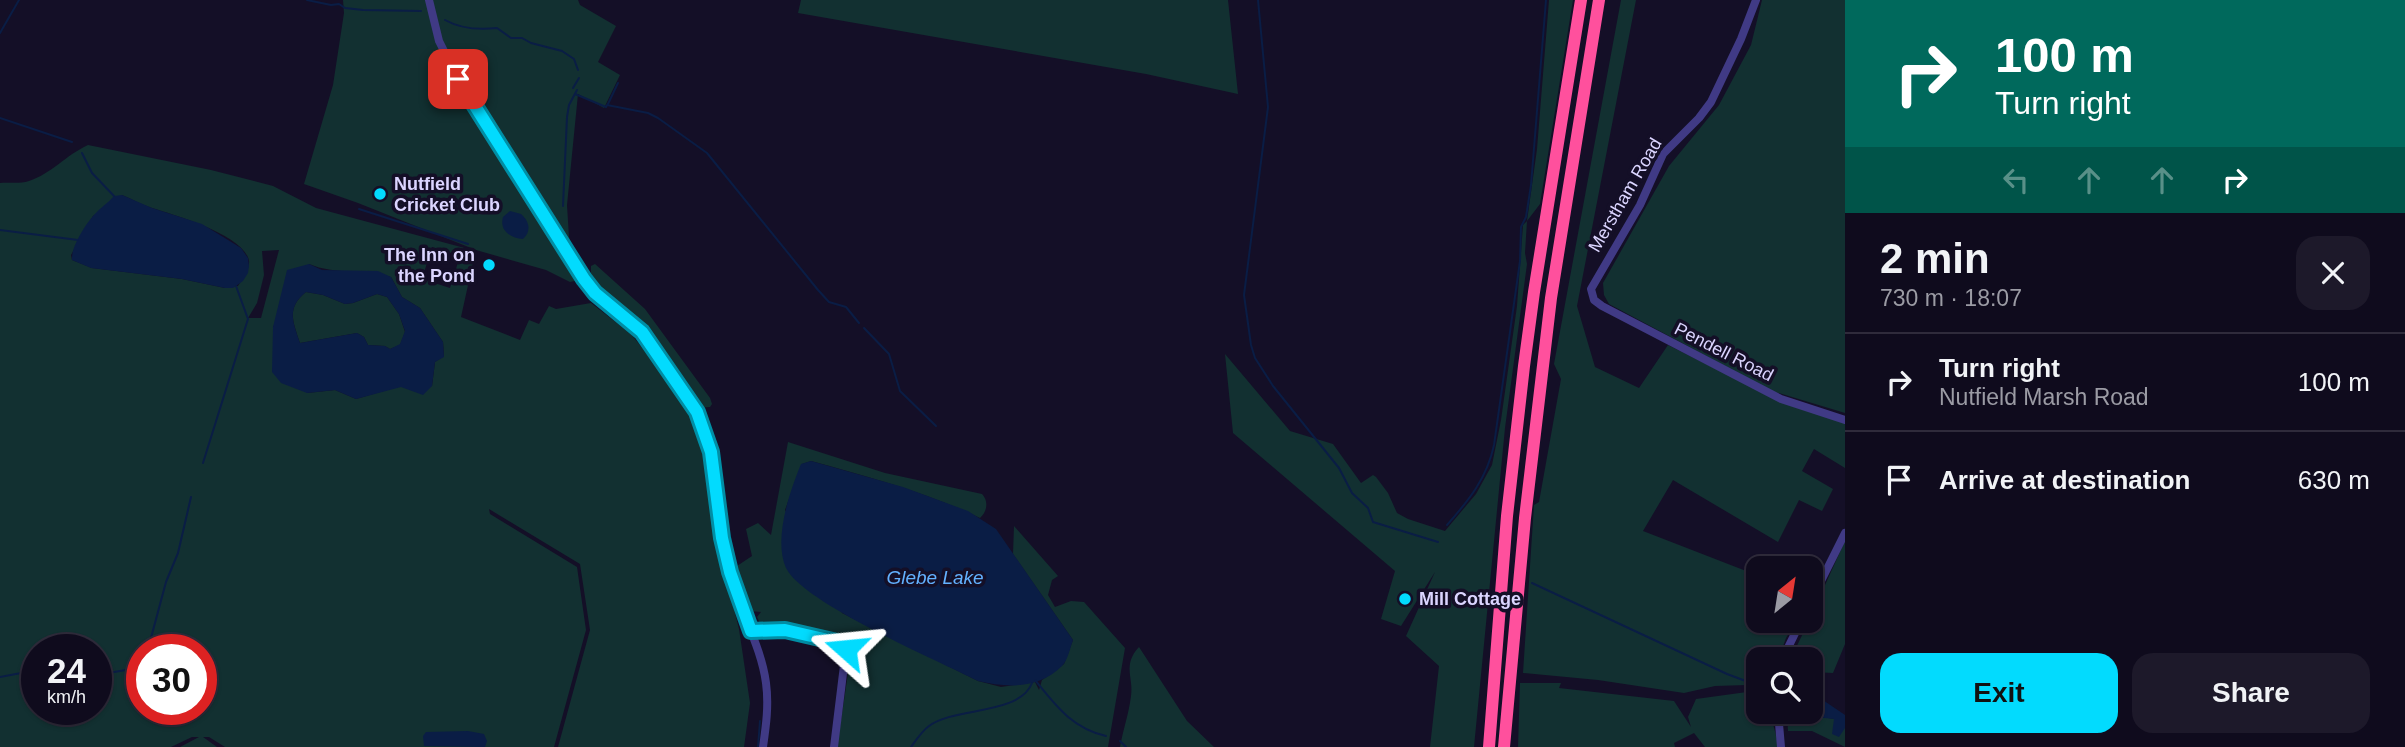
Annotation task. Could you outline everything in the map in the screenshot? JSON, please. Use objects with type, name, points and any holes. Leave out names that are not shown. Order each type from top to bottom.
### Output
[{"type":"highway","points":[[1489,747],[1507,516],[1524,366],[1581,0]]},
{"type":"highway","points":[[1504,747],[1525,518],[1551,298],[1599,0]]},
{"type":"street","points":[[429,0],[439,41],[458,79],[584,279],[595,293],[642,332],[697,412],[711,452],[722,538],[730,572],[767,684],[767,723],[763,747]]},
{"type":"street","name":"Merstham Road","points":[[1594,300],[1591,289],[1640,205],[1663,154],[1711,102],[1756,0]]},
{"type":"street","name":"Pendell Road","points":[[1594,300],[1659,337],[1781,399],[1845,420]]},
{"type":"street","points":[[1824,575],[1845,533]]},
{"type":"street","points":[[751,631],[785,630],[837,642],[846,649],[834,747]]},
{"type":"street","points":[[1779,724],[1782,747]]},
{"type":"green space","points":[[343,0],[578,0],[580,5],[616,26],[598,62],[620,75],[604,108],[578,94],[567,205],[569,237],[584,279],[570,282],[546,270],[476,250],[304,184],[333,85],[344,13]]},
{"type":"green space","points":[[801,0],[1228,0],[1238,94],[1146,74],[798,13]]},
{"type":"green space","points":[[1549,0],[1573,0],[1540,204],[1527,221],[1537,149]]},
{"type":"green space","points":[[1621,0],[1636,0],[1577,306],[1595,367],[1639,388],[1668,345],[1722,372],[1845,423],[1845,468],[1814,449],[1802,471],[1833,489],[1822,511],[1799,500],[1778,542],[1673,480],[1643,531],[1746,571],[1746,634],[1789,634],[1783,647],[1746,647],[1746,685],[1715,686],[1684,693],[1598,680],[1523,673],[1534,505],[1539,502],[1561,379],[1554,364]]},
{"type":"green space","points":[[1762,0],[1845,0],[1845,413],[1772,391],[1609,304],[1604,295],[1603,283],[1669,166],[1719,105],[1751,45]]},
{"type":"green space","points":[[88,145],[211,170],[273,186],[316,208],[472,250],[474,258],[461,317],[520,340],[529,320],[539,324],[549,306],[556,309],[591,303],[631,334],[685,401],[704,444],[713,524],[739,629],[750,703],[744,747],[558,747],[590,630],[580,564],[489,509],[490,514],[577,567],[586,630],[554,747],[225,747],[209,737],[203,737],[217,747],[180,747],[199,737],[192,737],[171,747],[0,747],[0,183],[29,181]],"holes":[[[122,195],[207,227],[235,243],[245,252],[249,261],[238,286],[225,288],[182,279],[92,268],[72,260],[71,255],[93,216]],[[432,247],[460,256],[450,288],[422,279]],[[279,250],[261,318],[248,318],[257,303],[264,275],[262,251]],[[309,264],[329,270],[391,277],[402,297],[420,308],[443,342],[444,356],[435,362],[432,386],[410,389],[401,386],[356,399],[335,390],[307,393],[273,327]]]},
{"type":"green space","points":[[1527,221],[1527,264],[1505,428],[1474,747],[1430,747],[1439,666],[1406,636],[1435,572],[1401,626],[1381,619],[1395,571],[1233,433],[1225,354],[1290,431],[1333,444],[1361,483],[1373,475],[1376,477],[1388,493],[1397,513],[1445,531],[1476,494],[1492,465],[1517,306],[1523,225]]},
{"type":"green space","points":[[595,264],[645,309],[710,398],[710,407],[696,408],[660,349],[636,319],[591,283],[591,266]]},
{"type":"green space","points":[[306,292],[323,295],[345,304],[377,294],[387,297],[399,314],[405,332],[400,345],[390,349],[368,345],[364,337],[357,333],[300,343],[293,309]]},
{"type":"green space","points":[[788,442],[885,473],[982,494],[986,506],[980,518],[918,493],[811,461],[802,464],[785,510],[842,613],[978,681],[1001,687],[1035,682],[1039,690],[1042,680],[1064,664],[1073,640],[1013,554],[1014,526],[1058,576],[1052,580],[1048,595],[1055,607],[1071,601],[1084,602],[1125,648],[1108,747],[837,747],[852,647],[793,628],[762,628],[757,617],[761,612],[750,611],[734,568],[752,556],[746,529],[758,523],[771,535]]},
{"type":"green space","points":[[1845,541],[1845,644],[1833,673],[1823,672],[1823,647],[1796,647],[1803,634],[1824,634],[1824,587]]},
{"type":"green space","points":[[1139,647],[1187,721],[1214,747],[1120,747],[1132,689],[1131,660]]},
{"type":"green space","points":[[1520,683],[1561,683],[1559,688],[1674,701],[1691,727],[1688,717],[1696,699],[1746,692],[1746,724],[1773,724],[1779,747],[1705,747],[1694,733],[1674,743],[1675,747],[1518,747]]},
{"type":"green space","points":[[1823,717],[1835,719],[1845,728],[1845,747],[1812,731],[1788,731],[1788,724],[1823,724]]},
{"type":"water","points":[[122,195],[202,224],[241,248],[248,258],[249,266],[243,281],[233,288],[225,288],[182,279],[91,268],[72,260],[76,243],[90,219],[114,196]]},
{"type":"water","points":[[510,211],[521,214],[528,223],[528,233],[523,239],[504,230],[503,217]]},
{"type":"water","points":[[309,264],[322,270],[378,271],[391,277],[402,297],[420,308],[443,342],[444,357],[435,362],[432,386],[423,395],[401,387],[356,399],[335,390],[307,393],[281,383],[272,372],[273,327],[287,270]],"holes":[[[306,292],[323,295],[345,304],[377,294],[387,297],[399,314],[405,331],[400,344],[390,349],[368,345],[364,337],[357,333],[300,343],[293,310]]]},
{"type":"water","name":"Glebe Lake","points":[[811,461],[903,487],[968,511],[996,529],[1073,640],[1064,663],[1053,674],[1033,683],[1001,685],[978,681],[874,630],[818,598],[786,568],[781,543],[784,515],[792,488],[801,464]]},
{"type":"water","points":[[1823,700],[1845,715],[1845,728],[1839,737],[1832,734],[1834,719],[1823,718]]},
{"type":"water","points":[[468,731],[484,734],[487,741],[485,747],[424,746],[423,736],[426,732]]},
{"type":"waterway","points":[[0,33],[19,0]]},
{"type":"waterway","points":[[307,0],[363,10],[421,11]]},
{"type":"waterway","points":[[1258,0],[1268,107],[1244,295],[1255,358],[1273,386],[1339,468],[1352,493],[1368,508],[1373,522],[1438,542]]},
{"type":"waterway","points":[[1447,525],[1476,488],[1487,468],[1494,445],[1520,261],[1521,227],[1526,217],[1531,185],[1546,0]]},
{"type":"waterway","points":[[445,20],[470,28],[497,28],[511,38],[522,38],[562,51],[574,59],[578,70]]},
{"type":"waterway","points":[[573,88],[579,78]]},
{"type":"waterway","points":[[608,104],[618,83]]},
{"type":"waterway","points":[[563,206],[567,117],[569,105],[577,90]]},
{"type":"waterway","points":[[575,94],[606,107],[607,105],[648,113],[707,153],[818,290],[829,302],[846,307],[859,323]]},
{"type":"waterway","points":[[0,118],[72,142]]},
{"type":"waterway","points":[[82,153],[92,173],[114,196]]},
{"type":"waterway","points":[[359,209],[468,244]]},
{"type":"waterway","points":[[0,230],[78,240]]},
{"type":"waterway","points":[[203,463],[248,319],[236,286]]},
{"type":"waterway","points":[[864,328],[889,354],[900,391],[936,426]]},
{"type":"waterway","points":[[152,634],[166,582],[178,553],[191,497]]},
{"type":"waterway","points":[[1532,583],[1746,681]]},
{"type":"waterway","points":[[112,672],[126,670]]},
{"type":"waterway","points":[[0,677],[21,673]]},
{"type":"waterway","points":[[1035,680],[1074,722],[1106,736]]},
{"type":"waterway","points":[[911,747],[926,728],[940,720],[1014,701],[1025,693],[1032,683]]},
{"type":"waterway","points":[[758,747],[760,721]]},
{"type":"waterway","points":[[1120,741],[1126,747]]},
{"type":"place","name":"Nutfield Cricket Club","points":[[380,194]]},
{"type":"place","name":"The Inn on the Pond","points":[[489,265]]},
{"type":"place","name":"Mill Cottage","points":[[1405,599]]},
{"type":"route","points":[[458,79],[584,279],[595,293],[642,332],[697,412],[711,452],[722,538],[733,586],[751,631],[785,630],[837,642],[846,649]]}]
